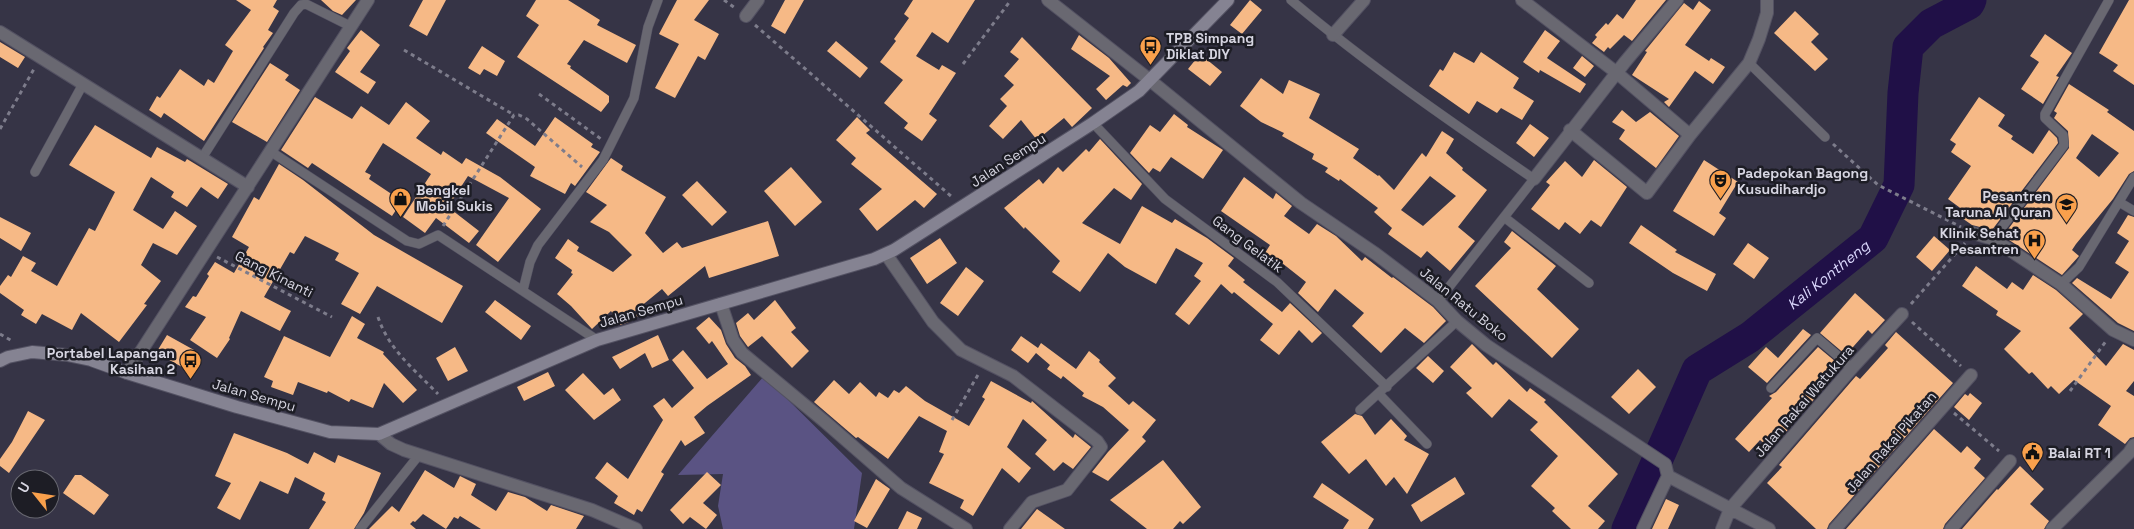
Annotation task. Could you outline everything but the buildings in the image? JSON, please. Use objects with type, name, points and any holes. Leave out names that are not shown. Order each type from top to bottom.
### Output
[{"type":"main road","name":"Jalan Sempu","points":[[0,361],[8,357],[32,352],[66,355],[90,360],[128,373],[330,432],[379,434],[598,340],[886,254],[964,207],[1139,91],[1228,0]]},
{"type":"street","points":[[128,373],[368,0]]},
{"type":"street","points":[[746,16],[758,0]]},
{"type":"street","name":"Jalan Ratu Boko","points":[[1048,0],[1151,80],[1301,203],[1376,254],[1438,301],[1457,321],[1486,345],[1650,454],[1666,470],[1730,509],[1769,529]]},
{"type":"street","points":[[1333,35],[1364,0]]},
{"type":"street","points":[[1522,0],[1617,73],[1690,135]]},
{"type":"street","points":[[1534,179],[1570,130],[1677,0]]},
{"type":"street","points":[[1570,130],[1648,193],[1690,135],[1749,63],[1764,21],[1767,0]]},
{"type":"street","points":[[0,32],[248,186]]},
{"type":"street","points":[[1973,233],[1993,239],[2061,284],[2113,330],[2134,340]]},
{"type":"street","points":[[886,254],[933,322],[961,350],[1018,380],[1101,447],[1072,485],[1062,492],[1032,502],[1010,529]]},
{"type":"street","points":[[721,304],[734,340],[742,353],[901,488],[966,529]]},
{"type":"street","name":"Jalan Rakai Watukura","points":[[1722,529],[1730,509],[1852,368],[1902,314]]},
{"type":"street","name":"Jalan Rakai Pikatan","points":[[1835,529],[1971,375]]},
{"type":"street","points":[[379,434],[391,444],[419,455],[592,510],[635,529]]},
{"type":"street","points":[[2052,529],[2129,453],[2134,445]]},
{"type":"street","points":[[1951,529],[2010,461]]},
{"type":"street","points":[[1643,529],[1666,470]]},
{"type":"lane","points":[[522,290],[530,262],[538,245],[592,176],[610,146],[634,98],[648,27],[658,0]]},
{"type":"lane","points":[[1291,0],[1333,35],[1430,108],[1534,179],[1438,301]]},
{"type":"lane","points":[[1993,239],[2064,146],[2063,136],[2045,118],[2045,114],[2109,0]]},
{"type":"lane","points":[[202,158],[301,5],[306,4],[350,26]]},
{"type":"lane","points":[[1749,63],[1825,137]]},
{"type":"lane","points":[[35,172],[83,84]]},
{"type":"lane","name":"Gang Gelatik","points":[[1092,123],[1165,198],[1276,282],[1387,387]]},
{"type":"lane","points":[[270,151],[407,241],[420,244],[438,234],[598,340]]},
{"type":"lane","points":[[2061,284],[2079,267],[2134,178]]},
{"type":"lane","points":[[2119,202],[2134,211]]},
{"type":"lane","points":[[1504,216],[1589,283]]},
{"type":"lane","points":[[1360,410],[1457,321]]},
{"type":"lane","points":[[1771,388],[1817,338],[1852,368]]},
{"type":"lane","points":[[1379,394],[1427,444]]},
{"type":"lane","points":[[360,529],[419,455]]},
{"type":"path","points":[[724,0],[746,16],[964,207]]},
{"type":"path","points":[[963,64],[1011,0]]},
{"type":"path","points":[[404,50],[514,115],[527,119],[592,176]]},
{"type":"path","points":[[0,129],[40,57]]},
{"type":"path","points":[[539,94],[610,146]]},
{"type":"path","points":[[438,234],[514,115]]},
{"type":"path","points":[[1825,137],[1878,185],[1973,233],[1948,265],[1902,314],[1971,375]]},
{"type":"path","name":"Gang Kinanti","points":[[206,251],[332,317]]},
{"type":"path","points":[[378,317],[384,333],[392,346],[447,404]]},
{"type":"path","points":[[2070,391],[2113,330]]},
{"type":"path","points":[[952,420],[985,363]]},
{"type":"path","points":[[1945,404],[2010,461]]},
{"type":"shaded area","points":[[764,376],[862,473],[854,529],[723,529],[718,506],[723,474],[678,475]]},
{"type":"waterway","name":"Kali Kontheng","points":[[1627,529],[1697,370],[1750,337],[1873,238],[1899,185],[1903,93],[1908,47],[1931,24],[1969,4],[1971,0]]},
{"type":"place","name":"TPB Simpang Diklat DIY","points":[[1150,65]]},
{"type":"place","name":"Padepokan Bagong Kusudihardjo","points":[[1721,200]]},
{"type":"place","name":"Bengkel Mobil Sukis","points":[[400,217]]},
{"type":"place","name":"Pesantren Taruna Al Quran","points":[[2067,223]]},
{"type":"place","name":"Klinik Sehat Pesantren","points":[[2035,260]]},
{"type":"place","name":"Portabel Lapangan Kasihan 2","points":[[191,380]]},
{"type":"place","name":"Balai RT 1","points":[[2032,472]]}]
